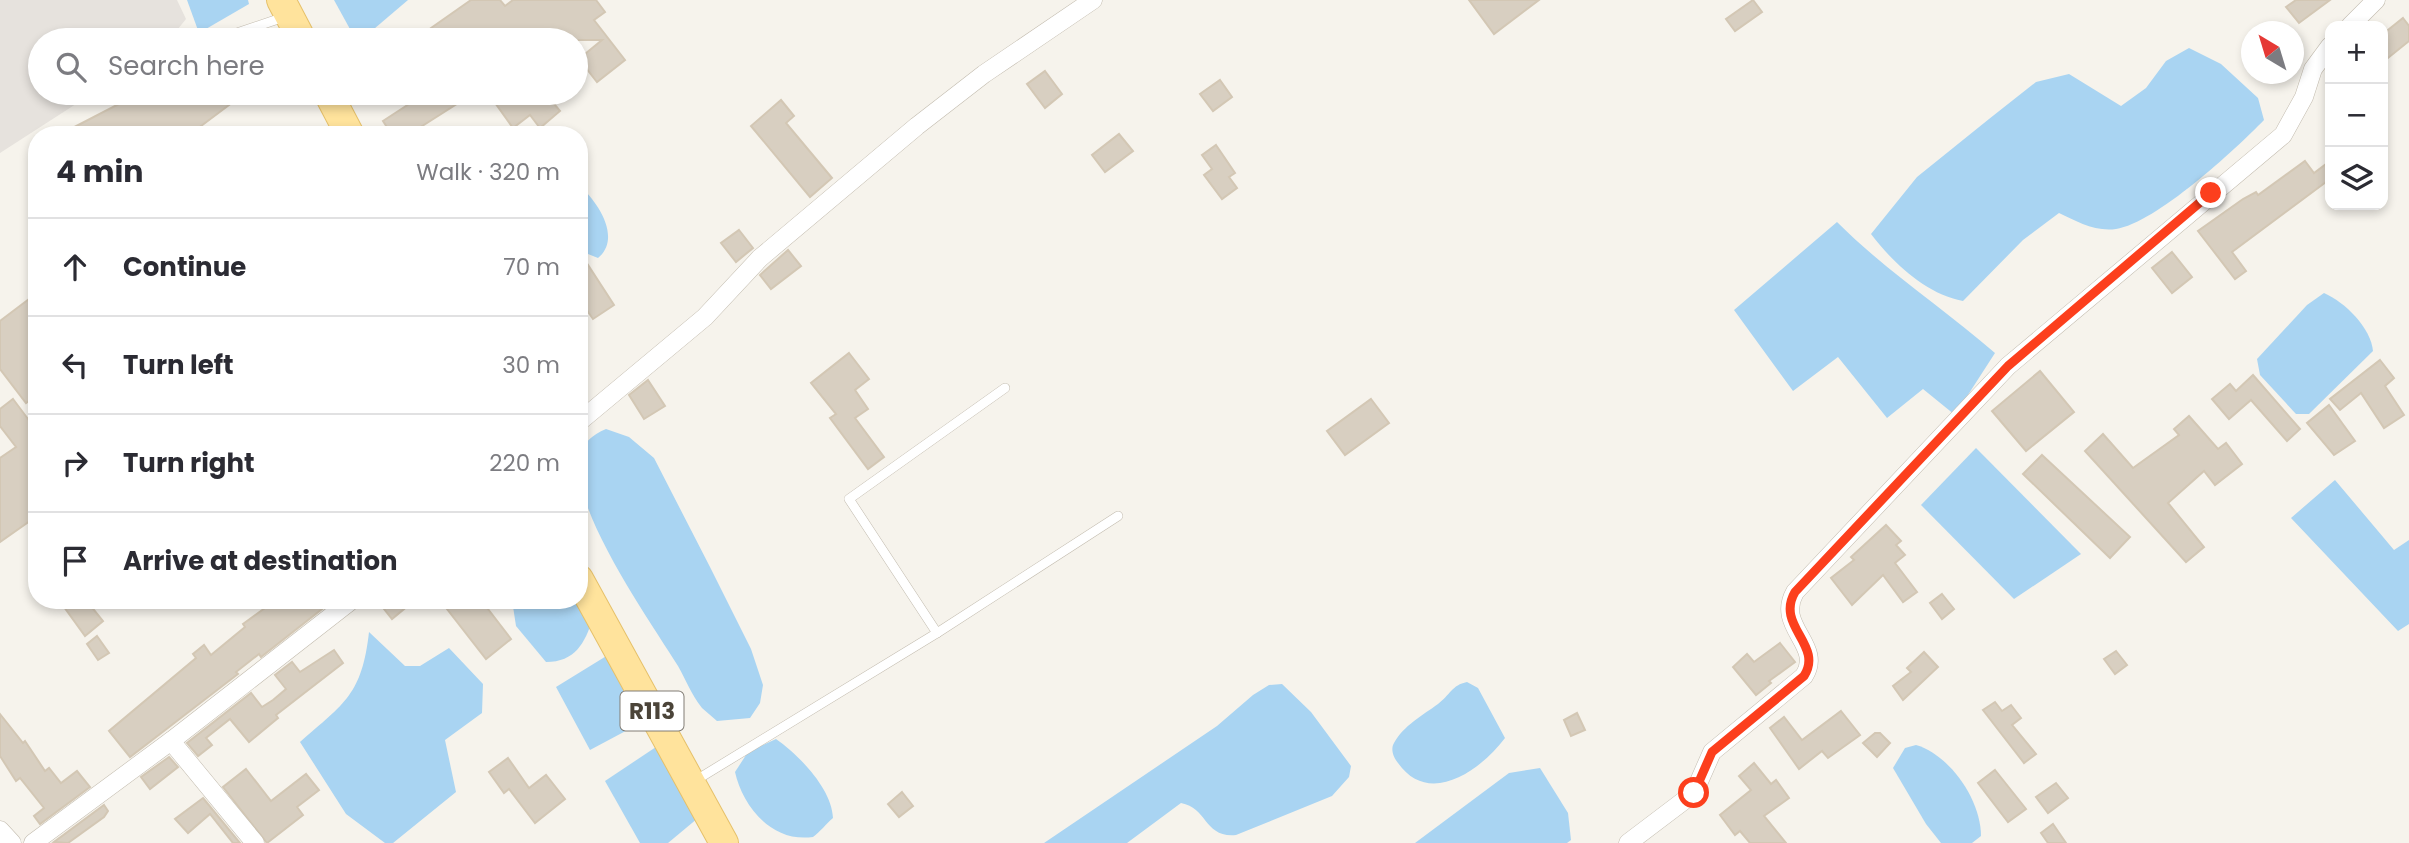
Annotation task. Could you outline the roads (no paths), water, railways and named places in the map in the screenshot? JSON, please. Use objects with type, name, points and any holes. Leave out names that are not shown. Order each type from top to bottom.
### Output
[{"type":"main road","points":[[334,105],[345,126]]},
{"type":"main road","name":"R113","points":[[588,595],[724,843]]},
{"type":"street","points":[[588,414],[705,317],[760,258],[917,126],[984,74],[1093,0]]},
{"type":"street","points":[[2355,21],[2376,0]]},
{"type":"street","points":[[1628,843],[1694,793],[1712,752],[1804,676],[1810,666],[1810,657],[1788,614],[1789,603],[1795,592],[2008,366],[2283,135],[2304,97],[2313,69],[2325,53]]},
{"type":"street","points":[[33,843],[171,741],[340,609]]},
{"type":"street","points":[[171,741],[255,843]]},
{"type":"street","points":[[0,831],[12,843]]},
{"type":"lane","points":[[258,28],[290,19]]},
{"type":"lane","points":[[937,633],[849,499],[1005,388]]},
{"type":"lane","points":[[691,783],[937,633],[1118,516]]},
{"type":"water","points":[[187,0],[248,0],[249,4],[208,28],[197,28]]},
{"type":"water","points":[[334,0],[408,0],[375,28],[349,28]]},
{"type":"water","points":[[2189,48],[2221,64],[2258,98],[2264,120],[2194,184],[2152,214],[2133,224],[2108,230],[2086,225],[2059,213],[2023,240],[1963,301],[1936,292],[1911,276],[1889,256],[1871,234],[1917,177],[2036,82],[2069,74],[2121,106],[2146,88],[2166,61]]},
{"type":"water","points":[[588,195],[600,210],[608,231],[605,250],[598,258],[588,254]]},
{"type":"water","points":[[1837,222],[1875,257],[1995,353],[1955,415],[1923,389],[1887,418],[1838,357],[1793,391],[1734,310]]},
{"type":"water","points":[[2324,293],[2356,317],[2371,342],[2373,351],[2309,414],[2296,414],[2260,375],[2257,359],[2307,305]]},
{"type":"water","points":[[606,429],[629,437],[654,458],[751,649],[763,685],[760,703],[750,718],[717,721],[702,708],[615,565],[588,507],[588,440]]},
{"type":"water","points":[[1976,448],[2081,554],[2014,599],[1921,505]]},
{"type":"water","points":[[2335,480],[2394,550],[2409,540],[2409,624],[2398,631],[2291,518]]},
{"type":"water","points":[[513,609],[586,609],[593,618],[582,643],[572,655],[556,661],[546,662],[516,626]]},
{"type":"water","points":[[369,632],[405,666],[420,666],[449,648],[483,684],[482,713],[445,740],[456,792],[393,843],[385,843],[346,814],[300,742],[349,696],[362,670]]},
{"type":"water","points":[[608,655],[650,718],[590,750],[556,687]]},
{"type":"water","points":[[1467,682],[1478,688],[1505,738],[1482,762],[1454,779],[1439,783],[1424,782],[1410,776],[1395,759],[1392,751],[1394,743],[1408,726],[1438,704],[1454,688]]},
{"type":"water","points":[[1282,684],[1311,712],[1351,766],[1349,777],[1332,796],[1236,835],[1218,832],[1190,806],[1181,803],[1127,843],[1044,843],[1217,726],[1253,695],[1269,685]]},
{"type":"water","points":[[776,739],[813,774],[827,796],[833,818],[813,837],[784,834],[771,828],[751,808],[739,784],[735,772],[748,752]]},
{"type":"water","points":[[659,745],[698,818],[668,843],[640,843],[605,781]]},
{"type":"water","points":[[1916,745],[1929,750],[1952,769],[1969,794],[1980,822],[1981,836],[1972,843],[1941,843],[1926,824],[1893,768],[1905,748]]},
{"type":"water","points":[[1540,768],[1568,813],[1571,840],[1567,843],[1415,843],[1509,773]]}]
